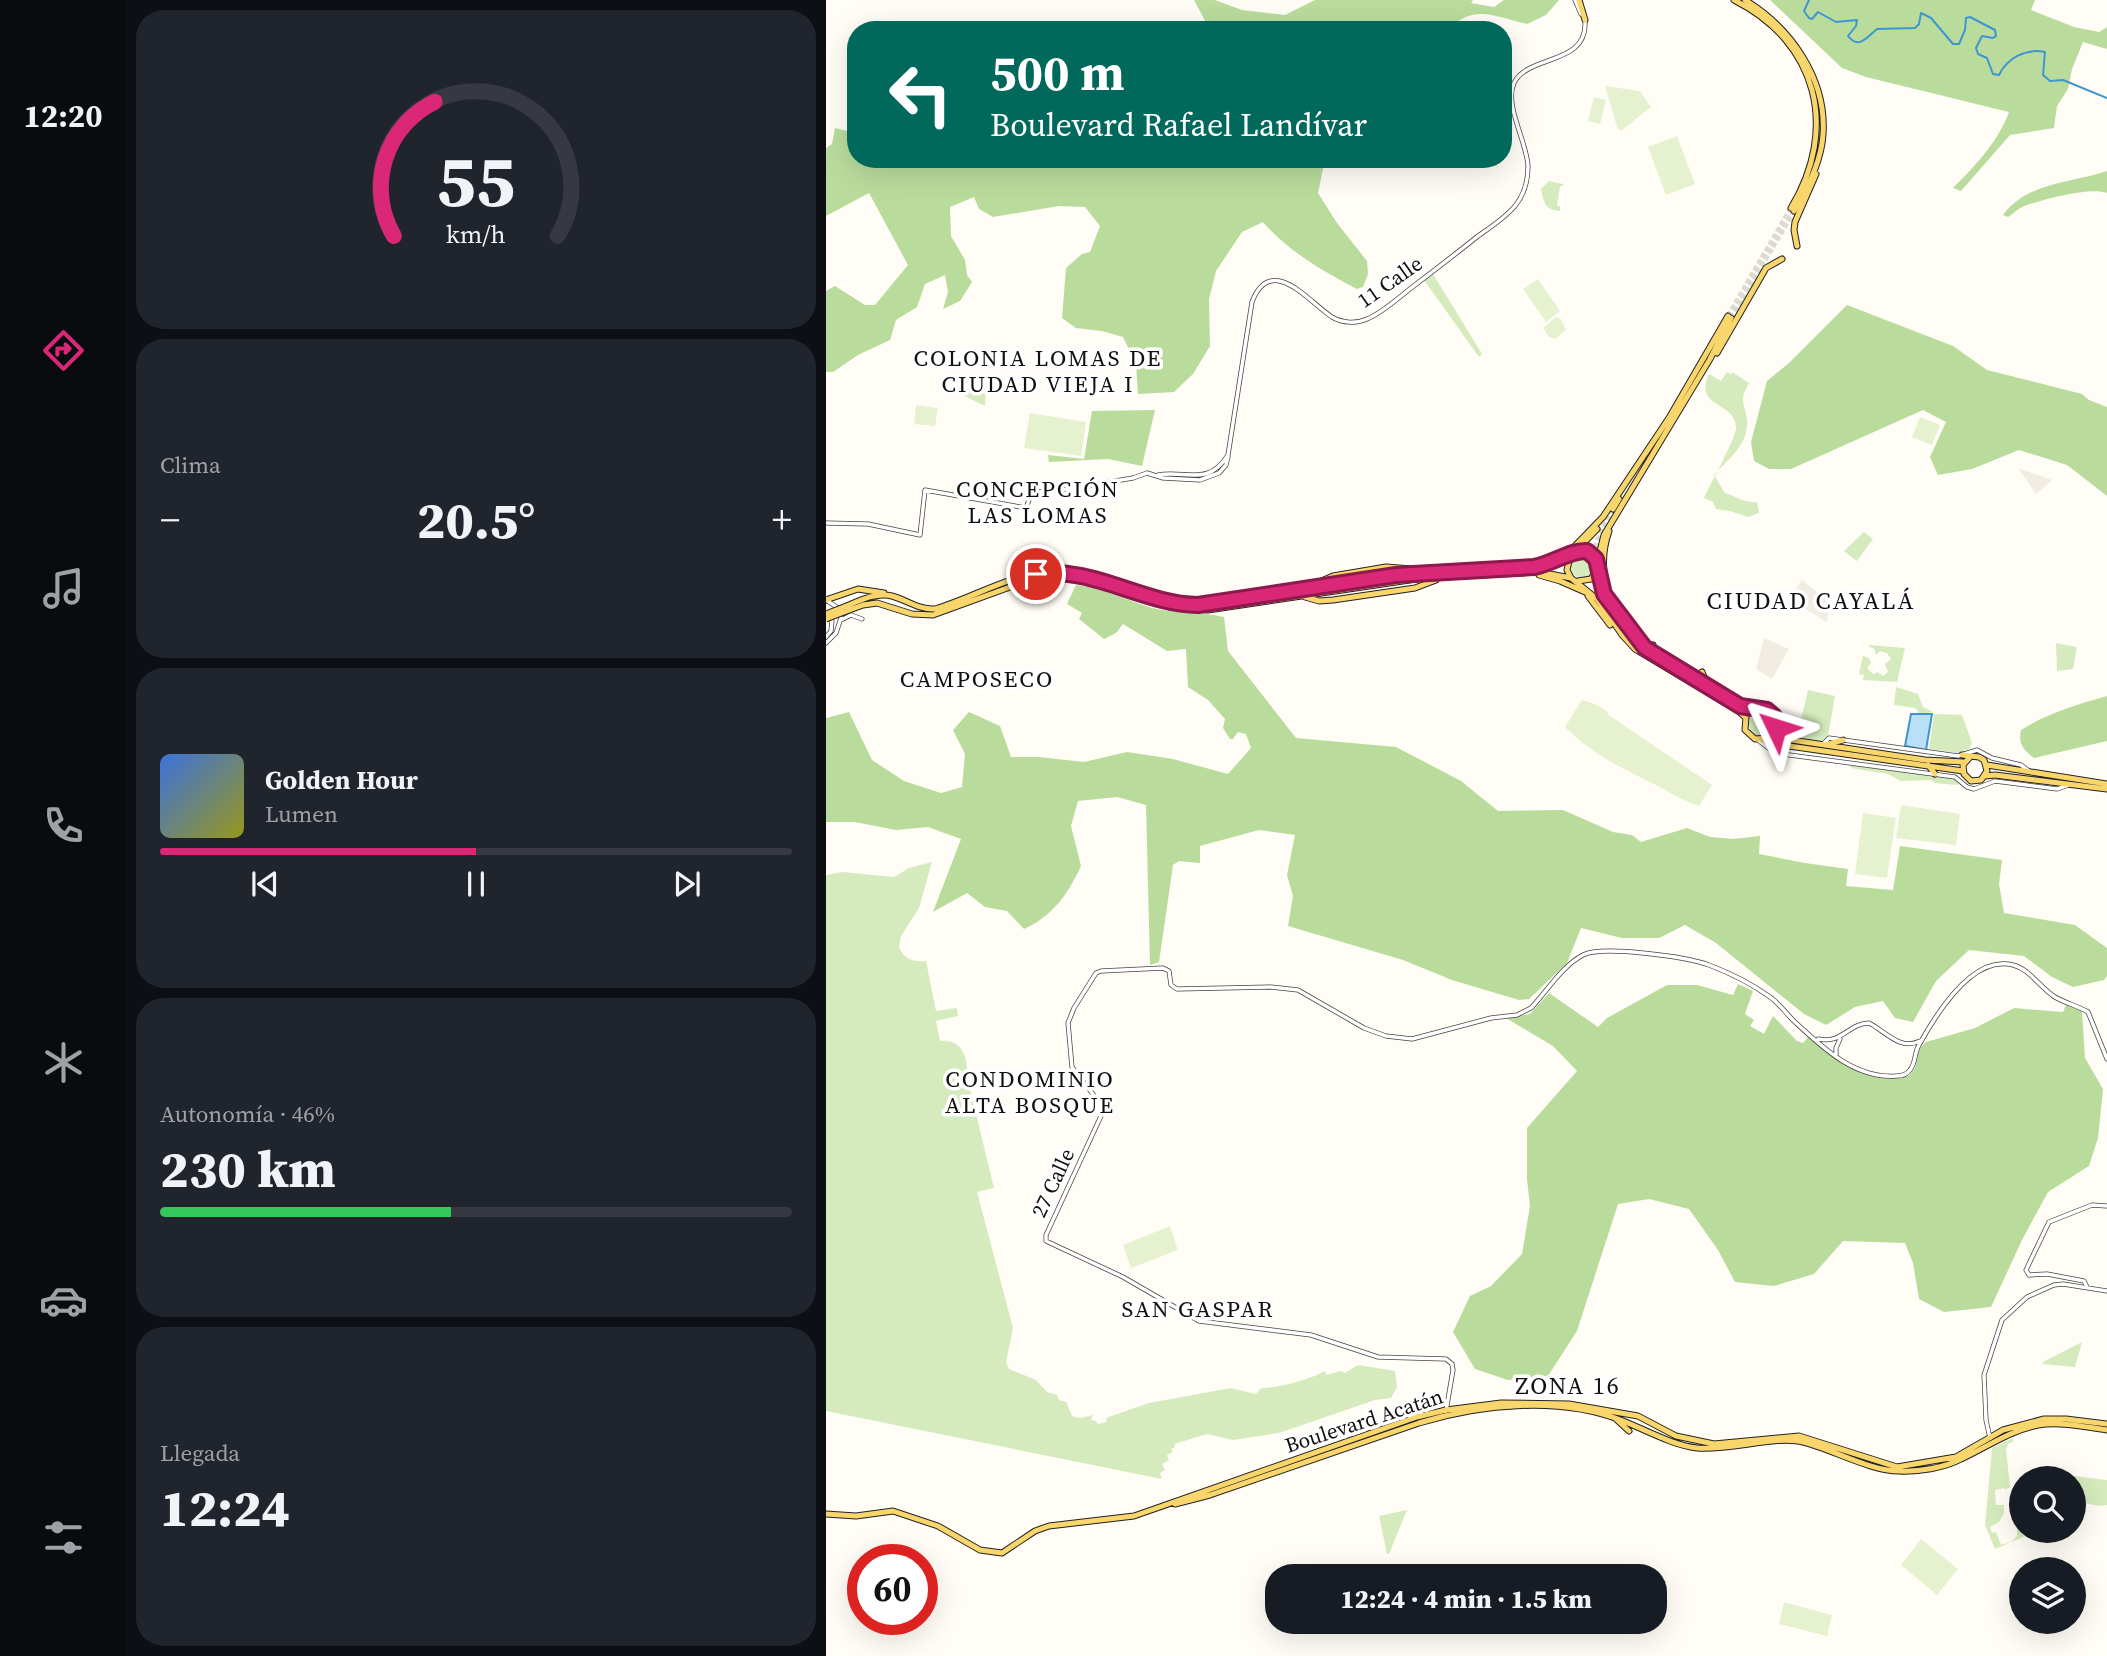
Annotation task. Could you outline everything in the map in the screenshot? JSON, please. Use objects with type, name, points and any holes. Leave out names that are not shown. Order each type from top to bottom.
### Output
[{"type":"main road","points":[[1577,0],[1584,19]]},
{"type":"main road","points":[[1734,0],[1768,23],[1784,39],[1803,68],[1812,90],[1817,119],[1814,156],[1792,210],[1813,173],[1821,149]]},
{"type":"main road","points":[[1745,0],[1783,30],[1806,62],[1820,100],[1823,134],[1821,149],[1815,178],[1794,227],[1797,246]]},
{"type":"main road","points":[[1708,362],[1714,358],[1766,268],[1782,260]]},
{"type":"main road","points":[[1572,578],[1567,565],[1574,553],[1592,536],[1625,487],[1730,317],[1708,362],[1604,535],[1591,579],[1578,582]]},
{"type":"main road","points":[[1614,509],[1625,487]]},
{"type":"main road","points":[[1526,570],[1574,547],[1603,517]]},
{"type":"main road","points":[[1611,525],[1605,543],[1604,570],[1607,590],[1614,608]]},
{"type":"main road","points":[[826,600],[862,589],[874,590],[915,606],[935,609],[1026,576],[1052,572],[1093,579],[1149,598],[1183,605],[1209,604],[1423,578],[1439,579],[1526,570],[1587,551],[1594,556],[1604,594],[1640,643],[1740,706],[1770,712],[1778,732],[1785,739],[1876,756]]},
{"type":"main road","points":[[842,609],[877,603],[910,614],[933,615],[1021,583],[1052,577],[1092,583],[1157,605],[1189,610],[1220,609],[1302,593],[1333,576],[1395,566],[1421,570],[1466,570]]},
{"type":"main road","points":[[1330,589],[1396,575],[1466,570],[1526,570],[1572,578],[1595,597],[1635,649],[1740,712],[1746,718],[1746,732],[1760,740],[1926,763],[1963,771]]},
{"type":"main road","points":[[1526,570],[1560,581],[1595,597]]},
{"type":"main road","points":[[1333,576],[1330,589],[1334,596],[1340,598]]},
{"type":"main road","points":[[1302,593],[1319,601],[1415,588],[1439,579]]},
{"type":"main road","points":[[1580,590],[1598,606],[1610,625]]},
{"type":"main road","points":[[828,615],[878,595],[894,597]]},
{"type":"main road","points":[[1630,638],[1650,657]]},
{"type":"main road","points":[[1640,643],[1653,645]]},
{"type":"main road","points":[[1635,649],[1637,656]]},
{"type":"main road","points":[[1702,672],[1704,680],[1712,689]]},
{"type":"main road","points":[[1691,690],[1702,688]]},
{"type":"main road","points":[[1746,718],[1755,709]]},
{"type":"main road","points":[[1760,740],[1773,734],[1776,725]]},
{"type":"main road","points":[[1822,746],[1843,740]]},
{"type":"main road","points":[[1871,744],[1876,756]]},
{"type":"main road","points":[[1926,763],[1935,753]]},
{"type":"main road","points":[[1867,765],[1876,756]]},
{"type":"main road","points":[[1926,763],[1982,758],[1987,765],[2107,784]]},
{"type":"main road","points":[[1963,759],[1965,777],[1977,789]]},
{"type":"main road","points":[[1926,763],[1935,774]]},
{"type":"main road","points":[[1985,776],[1987,765]]},
{"type":"main road","points":[[1971,781],[1996,775],[2107,789]]},
{"type":"main road","name":"Boulevard Acatán","points":[[826,1514],[856,1516],[893,1511],[937,1526],[979,1550],[996,1554],[1008,1551],[1025,1537],[1049,1526],[1123,1518],[1206,1496],[1446,1412],[1511,1402],[1569,1404],[1637,1416],[1676,1436],[1702,1443],[1799,1436],[1897,1467],[1956,1457],[1991,1440],[2045,1424],[2107,1430]]},
{"type":"main road","name":"Boulevard Acatán","points":[[1446,1412],[1558,1407],[1616,1419],[1690,1447],[1726,1448],[1798,1441],[1895,1472],[1952,1463],[2018,1425],[2050,1418],[2107,1424]]},
{"type":"main road","points":[[1616,1419],[1629,1431]]},
{"type":"street","name":"11 Calle","points":[[1158,475],[1197,476],[1211,471],[1228,455],[1252,303],[1260,289],[1267,284],[1286,283],[1335,318],[1344,322],[1364,321],[1381,311],[1504,216],[1520,199],[1526,183],[1528,162],[1512,103],[1513,86],[1516,79],[1527,71],[1574,48],[1583,37],[1584,19]]},
{"type":"street","points":[[826,523],[868,524],[920,535],[925,490],[1026,508],[1032,492],[1062,490],[1133,478],[1147,473],[1163,478],[1205,479],[1224,468],[1228,455]]},
{"type":"street","points":[[826,600],[842,609]]},
{"type":"street","points":[[826,637],[831,631],[828,615]]},
{"type":"street","points":[[826,643],[841,619],[850,615],[862,619]]},
{"type":"street","points":[[1822,746],[1829,738],[1963,759],[1977,750],[1992,758],[2021,765],[2031,773]]},
{"type":"street","points":[[1760,740],[1775,753],[1955,776],[1969,788],[1977,789],[1994,781],[2057,789],[2071,784]]},
{"type":"street","name":"27 Calle","points":[[1446,1412],[1453,1372],[1450,1362],[1439,1358],[1378,1357],[1311,1335],[1199,1321],[1123,1277],[1047,1241],[1046,1235],[1101,1116],[1101,1105],[1072,1067],[1069,1018],[1096,973],[1163,968],[1169,971],[1172,986],[1178,989],[1271,987],[1298,990],[1356,1023],[1386,1036],[1412,1039],[1467,1023],[1517,1015],[1531,1008],[1565,970],[1582,956],[1597,951],[1628,952],[1700,962],[1739,978],[1769,996],[1797,1024],[1816,1038]]},
{"type":"street","points":[[1816,1038],[1837,1057],[1866,1073],[1897,1076],[1910,1070],[1916,1050],[1942,1005],[1986,967],[2009,964],[2025,970],[2058,999],[2089,1012],[2107,1059]]},
{"type":"street","points":[[1816,1038],[1826,1040],[1841,1037],[1855,1026],[1869,1023],[1894,1040],[1910,1044],[1916,1050]]},
{"type":"street","points":[[1837,1057],[1836,1048],[1841,1037]]},
{"type":"street","points":[[1910,1044],[1922,1040]]},
{"type":"street","points":[[2087,1287],[2085,1281],[2047,1274],[2031,1276],[2026,1273],[2027,1265],[2048,1223],[2092,1205],[2107,1206]]},
{"type":"street","points":[[1991,1440],[1986,1420],[1984,1378],[2000,1322],[2028,1297],[2057,1284],[2107,1291]]},
{"type":"green space","points":[[1194,0],[1215,0],[1242,10],[1285,15],[1315,0],[1473,0],[1471,3],[1494,7],[1504,0],[1559,0],[1546,15],[1527,24],[1487,14],[1468,16],[1458,21],[1205,21]]},
{"type":"green space","points":[[1770,0],[2035,0],[2031,10],[2074,27],[2099,32],[2107,27],[2107,49],[2083,42],[2072,69],[2068,89],[2057,106],[2054,128],[2010,135],[1961,191],[1953,188],[1992,143],[2009,112],[1866,77],[1842,68]]},
{"type":"green space","points":[[1605,86],[1640,91],[1651,107],[1621,131],[1617,127]]},
{"type":"green space","points":[[1594,97],[1606,100],[1600,124],[1588,121]]},
{"type":"green space","points":[[835,128],[847,131],[847,168],[1323,168],[1318,193],[1337,223],[1367,261],[1368,274],[1363,287],[1357,289],[1307,260],[1263,222],[1242,232],[1216,271],[1209,299],[1210,346],[1193,374],[1174,392],[1138,394],[1136,364],[1123,337],[1076,328],[1062,318],[1066,268],[1082,254],[1090,252],[1100,226],[1085,207],[1059,206],[993,217],[979,209],[974,197],[950,207],[951,236],[965,260],[967,275],[972,282],[960,301],[943,309],[948,292],[945,275],[925,284],[917,307],[896,320],[890,340],[858,355],[833,372],[826,372],[826,291],[835,286],[865,305],[875,305],[908,265],[869,193],[826,216],[826,148],[832,144]]},
{"type":"green space","points":[[1677,136],[1695,184],[1666,195],[1648,147]]},
{"type":"green space","points":[[2107,171],[2107,193],[2068,194],[2024,206],[2008,217],[2003,215],[2013,204],[2037,190]]},
{"type":"green space","points":[[1549,181],[1563,184],[1560,186],[1557,206],[1560,206],[1560,211],[1551,209],[1544,202],[1541,189]]},
{"type":"green space","points":[[1433,274],[1482,354],[1479,357],[1424,280]]},
{"type":"green space","points":[[1538,279],[1560,311],[1546,322],[1523,289]]},
{"type":"green space","points":[[1847,305],[1953,346],[1987,370],[2082,394],[2107,407],[2107,496],[2067,465],[2019,450],[1972,469],[1938,475],[1930,457],[1946,422],[1923,410],[1791,469],[1769,469],[1754,461],[1751,442],[1767,381],[1789,363]]},
{"type":"green space","points":[[1556,317],[1561,319],[1566,330],[1555,339],[1549,337],[1543,328]]},
{"type":"green space","points":[[1727,372],[1732,372],[1749,383],[1743,399],[1747,429],[1736,451],[1717,471],[1736,427],[1729,413],[1710,399],[1706,393],[1706,385],[1709,374],[1721,381]]},
{"type":"green space","points":[[986,383],[985,406],[960,394],[959,391]]},
{"type":"green space","points":[[916,405],[938,408],[935,426],[914,424]]},
{"type":"green space","points":[[1155,410],[1142,466],[1108,459],[1049,462],[1048,455],[1084,459],[1092,411]]},
{"type":"green space","points":[[1030,413],[1086,422],[1081,456],[1024,448]]},
{"type":"green space","points":[[1920,417],[1940,425],[1932,445],[1912,437]]},
{"type":"green space","points":[[1715,476],[1725,493],[1745,501],[1757,502],[1759,513],[1748,517],[1716,509],[1713,502],[1704,498]]},
{"type":"green space","points":[[1864,532],[1873,539],[1857,561],[1844,551]]},
{"type":"green space","points":[[1582,556],[1590,559],[1593,567],[1590,575],[1582,578],[1574,575],[1571,567],[1574,559]]},
{"type":"green space","points":[[1076,585],[1105,591],[1152,608],[1224,617],[1228,651],[1296,738],[1396,747],[1461,781],[1498,811],[1563,810],[1613,832],[1632,835],[1641,842],[1687,828],[1710,837],[1733,839],[1760,836],[1759,854],[1848,869],[1846,886],[1893,890],[1900,846],[2002,860],[1999,884],[2004,913],[2075,925],[2107,948],[2107,976],[2104,980],[2073,987],[2052,977],[2024,956],[1969,950],[1936,981],[1913,1022],[1895,1018],[1883,1001],[1855,1007],[1826,1025],[1804,1014],[1716,943],[1685,925],[1659,938],[1622,938],[1581,928],[1567,963],[1529,999],[1519,1000],[1452,980],[1403,960],[1288,926],[1293,896],[1287,875],[1295,835],[1259,830],[1200,846],[1200,863],[1179,861],[1173,865],[1159,962],[1150,965],[1146,805],[1117,797],[1078,801],[1071,826],[1081,866],[1058,903],[1034,924],[1024,929],[1007,911],[985,907],[967,893],[933,912],[961,839],[928,827],[896,830],[855,822],[826,822],[826,718],[849,712],[872,760],[904,781],[941,793],[962,787],[965,754],[953,730],[969,712],[1000,726],[1011,757],[1084,762],[1127,752],[1173,759],[1228,774],[1251,748],[1246,734],[1238,732],[1230,739],[1223,728],[1225,719],[1208,700],[1188,687],[1186,649],[1167,651],[1123,624],[1116,633],[1104,639],[1079,619],[1082,613],[1067,604]]},
{"type":"green space","points":[[2056,643],[2077,647],[2073,669],[2057,671]]},
{"type":"green space","points":[[1869,645],[1905,648],[1897,682],[1863,680],[1864,675],[1859,674],[1863,656],[1869,658],[1871,663],[1867,668],[1873,674],[1878,672],[1883,676],[1888,672],[1885,664],[1891,659],[1887,653],[1880,651],[1876,655],[1874,648]]},
{"type":"green space","points":[[1896,687],[1918,694],[1923,707],[1933,712],[1920,714],[1915,708],[1894,705]]},
{"type":"green space","points":[[1808,690],[1835,696],[1828,736],[1821,741],[1797,736]]},
{"type":"green space","points":[[2107,696],[2107,741],[2034,758],[2022,746],[2021,730],[2031,724]]},
{"type":"green space","points":[[1582,700],[1601,707],[1610,716],[1712,785],[1699,806],[1618,766],[1575,737],[1565,727]]},
{"type":"green space","points":[[1761,713],[1769,717],[1773,725],[1769,733],[1761,737],[1753,733],[1749,725],[1753,717]]},
{"type":"green space","points":[[1934,714],[1962,715],[1972,743],[1969,749],[1957,753],[1929,749]]},
{"type":"green space","points":[[1851,765],[1955,779],[1959,782],[1957,785],[1935,783],[1931,780],[1901,781],[1888,774],[1851,768]]},
{"type":"green space","points":[[1901,805],[1960,814],[1956,845],[1896,838]]},
{"type":"green space","points":[[1863,813],[1896,818],[1887,878],[1855,874]]},
{"type":"green space","points":[[932,862],[919,908],[901,936],[899,947],[910,959],[926,961],[936,1011],[957,1008],[958,1016],[936,1021],[940,1041],[954,1043],[965,1057],[967,1077],[994,1188],[977,1192],[1013,1328],[1006,1362],[1009,1369],[1036,1380],[1047,1392],[1057,1395],[1059,1400],[1066,1402],[1072,1416],[1080,1418],[1093,1415],[1091,1420],[1098,1424],[1107,1422],[1106,1418],[1149,1403],[1231,1388],[1256,1394],[1261,1388],[1293,1383],[1324,1371],[1327,1375],[1340,1371],[1345,1373],[1358,1365],[1395,1371],[1397,1387],[1391,1398],[1375,1400],[1279,1433],[1233,1440],[1207,1434],[1174,1444],[1175,1447],[1171,1449],[1173,1452],[1167,1455],[1169,1460],[1162,1464],[1165,1470],[1160,1473],[1162,1479],[826,1411],[826,875],[842,872],[894,877],[909,868]]},
{"type":"green space","points":[[1738,984],[1753,991],[1745,1014],[1754,1020],[1750,1026],[1764,1034],[1773,1016],[1797,1041],[1803,1043],[1809,1036],[1855,1070],[1881,1078],[1910,1075],[1915,1068],[1919,1049],[1926,1042],[1975,1028],[2014,1008],[2063,1012],[2066,1005],[2082,1011],[2085,1058],[2103,1089],[2098,1138],[2089,1166],[2048,1192],[1991,1307],[1944,1312],[1919,1299],[1913,1263],[1905,1243],[1843,1241],[1814,1274],[1774,1286],[1735,1282],[1718,1250],[1689,1209],[1649,1199],[1618,1204],[1577,1331],[1548,1376],[1508,1380],[1475,1369],[1453,1332],[1470,1296],[1491,1286],[1522,1254],[1530,1206],[1527,1128],[1577,1071],[1553,1046],[1506,1018],[1530,1014],[1549,993],[1598,1027],[1607,1018],[1667,985],[1697,985],[1733,995]]},
{"type":"green space","points":[[1170,1226],[1178,1250],[1131,1268],[1123,1245]]},
{"type":"green space","points":[[2082,1342],[2075,1367],[2043,1364],[2043,1362]]},
{"type":"green space","points":[[2013,1438],[2013,1442],[2008,1444],[2006,1449],[2009,1488],[1995,1490],[1996,1505],[2004,1505],[2004,1513],[1999,1522],[1990,1527],[1992,1533],[1996,1532],[2001,1545],[2009,1543],[1995,1549],[1985,1525],[1992,1448]]},
{"type":"green space","points":[[2086,1478],[2107,1480],[2107,1505],[2086,1503]]},
{"type":"green space","points":[[1407,1510],[1389,1554],[1387,1554],[1379,1516]]},
{"type":"green space","points":[[1921,1539],[1958,1569],[1937,1595],[1901,1565]]},
{"type":"green space","points":[[1784,1602],[1832,1615],[1827,1636],[1779,1624]]},
{"type":"shaded area","points":[[2018,468],[2052,480],[2036,494]]},
{"type":"shaded area","points":[[1802,580],[1829,602],[1827,622],[1789,599]]},
{"type":"shaded area","points":[[1764,638],[1789,649],[1772,679],[1756,669]]},
{"type":"water","points":[[1911,714],[1932,714],[1926,750],[1905,746]]},
{"type":"waterway","points":[[1809,0],[1804,11],[1809,18],[1812,19],[1818,12],[1836,22],[1857,20],[1848,36],[1856,42],[1863,41],[1877,29],[1915,28],[1919,24],[1921,13],[1931,18],[1953,44],[1959,44],[1965,30],[1966,18],[1970,17],[1995,30],[1996,36],[1982,36],[1976,48],[1978,54],[1987,58],[1993,74],[1999,75],[2012,59],[2024,53],[2045,52],[2043,75],[2050,81],[2063,80],[2107,98]]},
{"type":"tunnel","points":[[1728,316],[1791,208]]},
{"type":"tunnel","points":[[1731,318],[1794,211]]},
{"type":"tunnel","points":[[1613,509],[1595,548],[1593,577],[1605,604],[1630,638]]},
{"type":"district","name":"COLONIA LOMAS DE CIUDAD VIEJA I","points":[[1038,371]]},
{"type":"district","name":"CONCEPCIÓN LAS LOMAS","points":[[1038,502]]},
{"type":"district","name":"CIUDAD CAYALÁ","points":[[1811,601]]},
{"type":"district","name":"CAMPOSECO","points":[[977,679]]},
{"type":"district","name":"CONDOMINIO ALTA BOSQUE","points":[[1030,1092]]},
{"type":"district","name":"SAN GASPAR","points":[[1198,1309]]},
{"type":"district","name":"ZONA 16","points":[[1568,1386]]},
{"type":"route","points":[[1036,574],[1056,572],[1093,579],[1149,598],[1183,605],[1198,605],[1396,575],[1534,567],[1587,551],[1596,559],[1604,594],[1645,648],[1740,706],[1767,710],[1774,716],[1776,728]]}]
